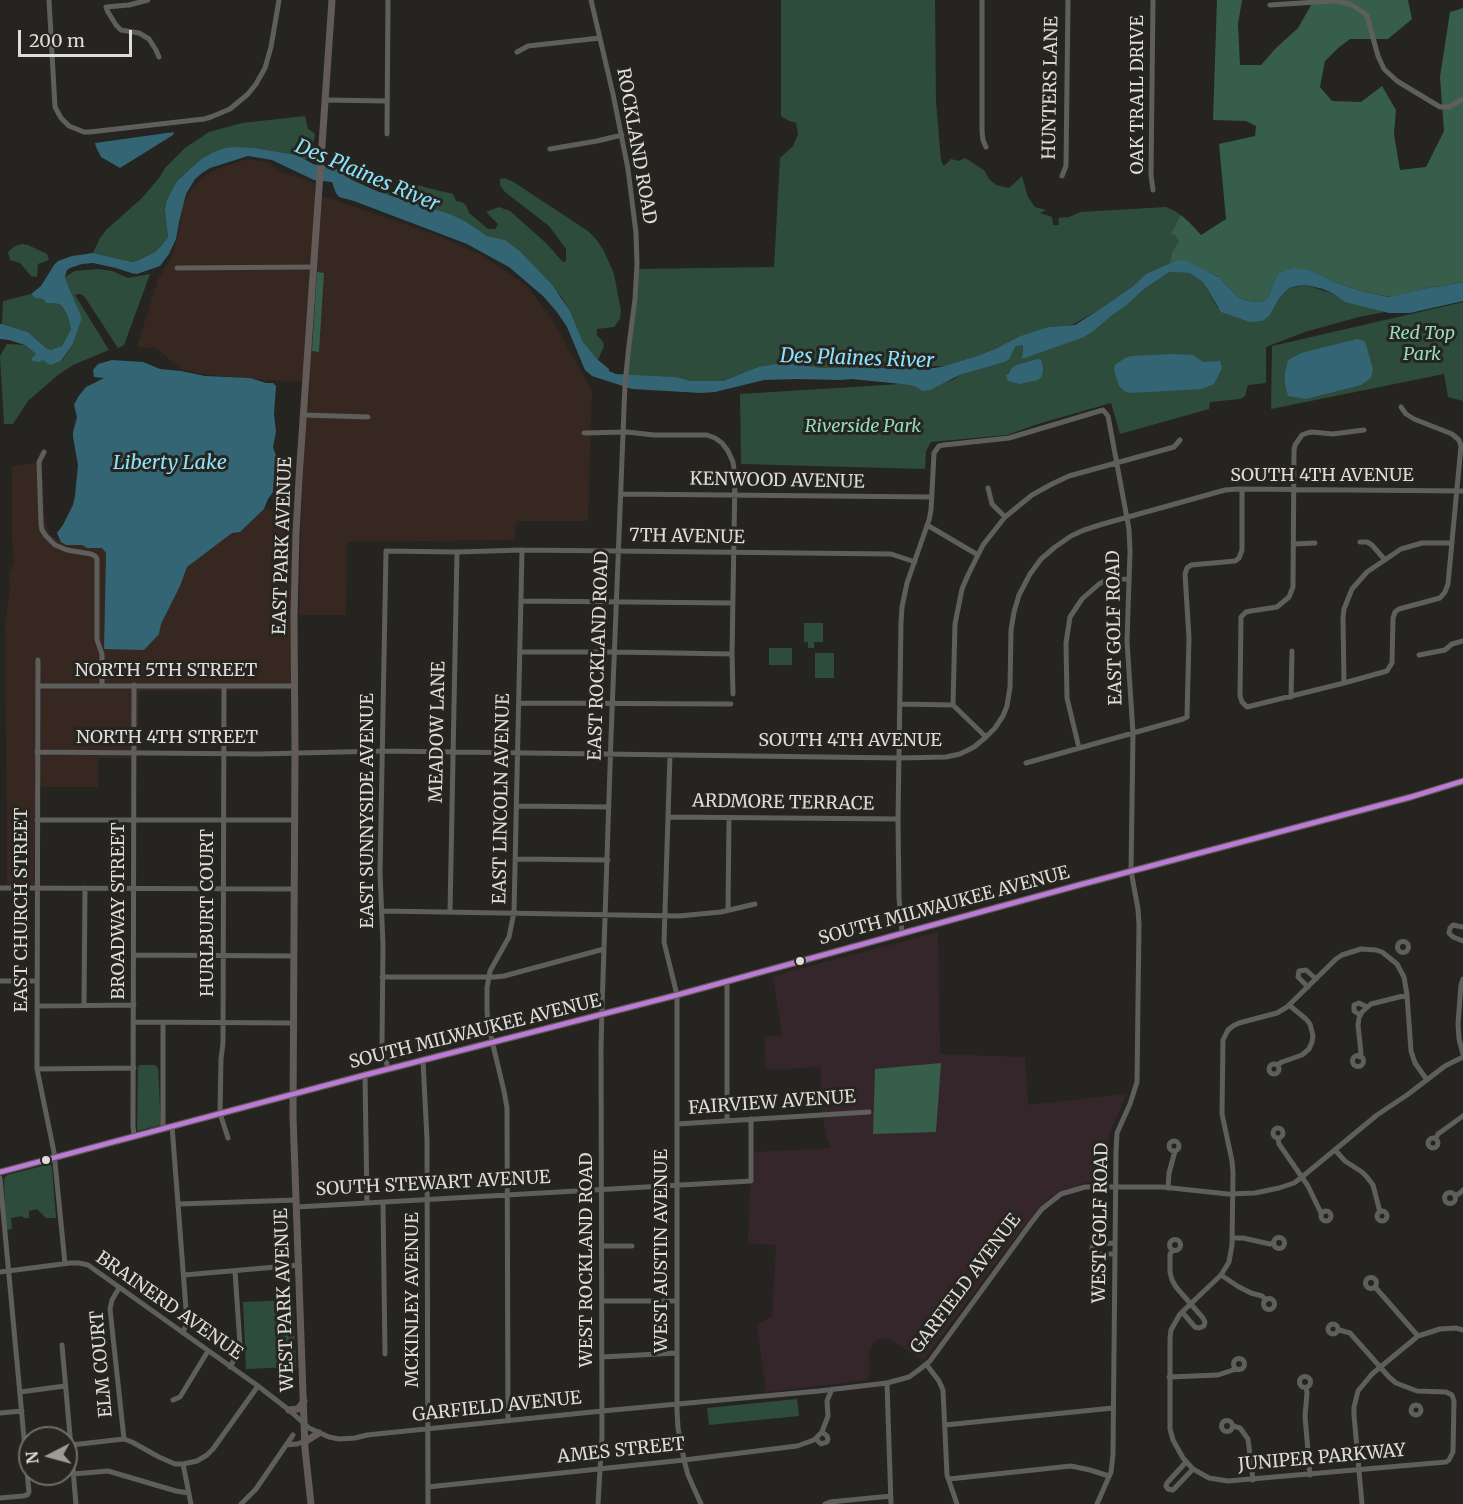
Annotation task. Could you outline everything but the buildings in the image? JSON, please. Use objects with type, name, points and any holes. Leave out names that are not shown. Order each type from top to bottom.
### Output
[{"type":"main road","name":"EAST PARK AVENUE","points":[[293,1094],[296,534],[332,0]]},
{"type":"main road","name":"SOUTH MILWAUKEE AVENUE","points":[[0,1172],[677,995],[1463,781]]},
{"type":"main road","name":"WEST PARK AVENUE","points":[[293,1094],[306,1449],[311,1504]]},
{"type":"main road","points":[[289,1410],[298,1409],[304,1401]]},
{"type":"main road","points":[[306,1441],[319,1433]]},
{"type":"street","points":[[50,0],[55,107],[69,126],[90,132],[204,119],[230,109],[248,94],[265,68],[279,0]]},
{"type":"street","points":[[148,0],[129,5],[106,7],[116,26],[121,30],[139,33],[149,39],[159,57]]},
{"type":"street","points":[[387,134],[388,0]]},
{"type":"street","name":"ROCKLAND ROAD","points":[[591,0],[622,135],[631,186],[636,233],[635,299]]},
{"type":"street","points":[[982,0],[982,131],[986,147]]},
{"type":"street","name":"HUNTERS LANE","points":[[1062,176],[1066,166],[1068,0]]},
{"type":"street","name":"OAK TRAIL DRIVE","points":[[1153,0],[1151,175],[1153,190]]},
{"type":"street","points":[[1270,5],[1332,1],[1352,5],[1367,16],[1384,69],[1397,81],[1440,107],[1449,107],[1463,99]]},
{"type":"street","points":[[517,52],[528,46],[600,38]]},
{"type":"street","points":[[325,100],[387,101]]},
{"type":"street","points":[[550,149],[622,135]]},
{"type":"street","points":[[177,268],[314,267]]},
{"type":"street","name":"EAST ROCKLAND ROAD","points":[[602,1015],[626,364],[635,299]]},
{"type":"street","points":[[1364,430],[1333,434],[1312,432],[1302,435],[1298,440],[1294,450],[1293,587],[1289,597],[1276,607],[1246,612],[1241,617],[1240,696],[1244,705],[1251,708],[1382,673],[1392,663],[1395,612],[1440,597],[1445,592],[1460,491],[1461,446],[1459,440],[1452,434],[1406,414],[1401,407]]},
{"type":"street","name":"EAST GOLF ROAD","points":[[932,497],[933,456],[939,446],[1009,438],[1099,410],[1107,413],[1127,517],[1130,552],[1127,641],[1133,733],[1131,871]]},
{"type":"street","points":[[304,415],[368,417]]},
{"type":"street","points":[[585,433],[707,435],[722,443],[728,451],[733,462],[735,477],[733,694]]},
{"type":"street","points":[[954,705],[956,616],[962,589],[983,545],[1005,518],[1032,495],[1069,476],[1173,447],[1180,440]]},
{"type":"street","points":[[44,452],[39,462],[41,524],[46,536],[54,544],[67,550],[91,554],[97,559],[97,637],[102,654],[102,685]]},
{"type":"street","points":[[988,488],[992,504],[1005,518]]},
{"type":"street","points":[[1026,763],[1188,718],[1189,638],[1185,566],[1235,561],[1239,558],[1242,550],[1242,489]]},
{"type":"street","name":"SOUTH 4TH AVENUE","points":[[295,752],[381,751],[899,758],[936,758],[960,754],[974,747],[986,737],[1003,716],[1010,687],[1011,630],[1019,595],[1041,558],[1071,536],[1084,530],[1215,492],[1242,489],[1460,491]]},
{"type":"street","name":"KENWOOD AVENUE","points":[[621,494],[932,497]]},
{"type":"street","points":[[902,933],[898,819],[902,607],[907,583],[927,525],[932,497]]},
{"type":"street","points":[[927,525],[978,555]]},
{"type":"street","points":[[1360,542],[1372,545],[1385,560]]},
{"type":"street","points":[[1293,544],[1314,543]]},
{"type":"street","points":[[1344,683],[1343,618],[1347,599],[1359,579],[1401,549],[1422,543],[1452,543]]},
{"type":"street","name":"7TH AVENUE","points":[[386,552],[522,550],[891,554],[915,562]]},
{"type":"street","name":"EAST LINCOLN AVENUE","points":[[508,1421],[507,1102],[487,1011],[487,987],[492,966],[509,937],[514,912],[522,550]]},
{"type":"street","name":"EAST SUNNYSIDE AVENUE","points":[[386,552],[380,873],[382,1042],[388,1069]]},
{"type":"street","name":"MEADOW LANE","points":[[450,912],[457,552]]},
{"type":"street","points":[[1079,748],[1067,698],[1067,628],[1082,598],[1099,584],[1107,580],[1129,579]]},
{"type":"street","points":[[521,601],[733,603]]},
{"type":"street","points":[[1419,655],[1445,650],[1452,644],[1463,641]]},
{"type":"street","points":[[1291,697],[1292,651]]},
{"type":"street","points":[[520,652],[732,654]]},
{"type":"street","name":"EAST CHURCH STREET","points":[[38,660],[37,1069],[55,1157],[65,1264]]},
{"type":"street","name":"BROADWAY STREET","points":[[134,685],[134,1136]]},
{"type":"street","name":"NORTH 5TH STREET","points":[[38,686],[295,687]]},
{"type":"street","name":"HURLBURT COURT","points":[[224,687],[223,1043],[220,1113],[228,1138]]},
{"type":"street","points":[[519,703],[731,704]]},
{"type":"street","points":[[900,704],[954,705],[986,737]]},
{"type":"street","name":"NORTH 4TH STREET","points":[[38,752],[295,752]]},
{"type":"street","name":"WEST AUSTIN AVENUE","points":[[670,755],[664,942],[677,995],[677,1405],[678,1428],[684,1460],[701,1504]]},
{"type":"street","points":[[517,806],[609,807]]},
{"type":"street","name":"ARDMORE TERRACE","points":[[668,817],[898,819]]},
{"type":"street","points":[[728,910],[729,818]]},
{"type":"street","points":[[38,820],[294,820]]},
{"type":"street","points":[[515,860],[608,860]]},
{"type":"street","name":"WEST GOLF ROAD","points":[[1097,1504],[1110,1476],[1113,1454],[1116,1152],[1118,1133],[1135,1090],[1138,1074],[1139,924],[1131,871]]},
{"type":"street","points":[[0,888],[295,889]]},
{"type":"street","points":[[84,1005],[85,888]]},
{"type":"street","points":[[382,911],[688,915],[755,904]]},
{"type":"street","points":[[1463,927],[1453,925],[1449,933],[1463,941]]},
{"type":"street","points":[[382,977],[504,976],[604,949]]},
{"type":"street","points":[[1277,1065],[1302,1054],[1309,1049],[1312,1042],[1310,1024],[1289,1005],[1336,959],[1354,950],[1376,950],[1393,960],[1404,977],[1411,1051],[1415,1063],[1427,1080]]},
{"type":"street","points":[[1393,960],[1400,951]]},
{"type":"street","points":[[134,955],[294,956]]},
{"type":"street","points":[[1308,987],[1298,977],[1299,971],[1306,970],[1316,979]]},
{"type":"street","points":[[1463,978],[1458,1024],[1463,1056]]},
{"type":"street","points":[[0,981],[37,981]]},
{"type":"street","points":[[727,981],[727,1121]]},
{"type":"street","points":[[1360,1057],[1358,1025],[1360,1015],[1371,1004],[1407,995]]},
{"type":"street","points":[[1360,1015],[1354,1011],[1354,1005],[1359,1002],[1367,1007]]},
{"type":"street","points":[[37,1006],[134,1005]]},
{"type":"street","name":"JUNIPER PARKWAY","points":[[1289,1005],[1276,1012],[1233,1026],[1223,1040],[1222,1114],[1232,1161],[1232,1238],[1229,1262],[1221,1275],[1182,1312],[1171,1330],[1170,1429],[1177,1450],[1193,1469],[1209,1478],[1237,1481],[1446,1462],[1453,1456],[1454,1397],[1446,1392],[1418,1391]]},
{"type":"street","name":"WEST ROCKLAND ROAD","points":[[597,1504],[602,1411],[602,1015]]},
{"type":"street","points":[[134,1022],[293,1023]]},
{"type":"street","points":[[163,1022],[163,1128]]},
{"type":"street","name":"GARFIELD AVENUE","points":[[305,1424],[329,1437],[345,1439],[602,1411],[819,1391],[887,1383],[909,1377],[926,1364],[939,1349],[1042,1209],[1061,1194],[1085,1187],[1255,1192],[1294,1183],[1377,1115],[1445,1066],[1463,1056]]},
{"type":"street","name":"MCKINLEY AVENUE","points":[[423,1061],[428,1139],[428,1504]]},
{"type":"street","points":[[37,1069],[134,1068]]},
{"type":"street","points":[[365,1075],[367,1203]]},
{"type":"street","name":"FAIRVIEW AVENUE","points":[[677,1124],[869,1112]]},
{"type":"street","points":[[1436,1138],[1438,1134],[1463,1116]]},
{"type":"street","name":"SOUTH STEWART AVENUE","points":[[179,1204],[383,1203],[751,1180],[751,1119]]},
{"type":"street","points":[[172,1126],[187,1322],[183,1333]]},
{"type":"street","points":[[1278,1138],[1279,1144],[1314,1196],[1322,1213]]},
{"type":"street","points":[[1335,1150],[1345,1161],[1362,1172],[1373,1185],[1380,1212]]},
{"type":"street","points":[[1168,1188],[1169,1173],[1175,1151]]},
{"type":"street","points":[[0,1179],[29,1491],[27,1495],[0,1498]]},
{"type":"street","points":[[1455,1196],[1463,1190]]},
{"type":"street","points":[[383,1203],[385,1354]]},
{"type":"street","points":[[1232,1238],[1274,1244]]},
{"type":"street","points":[[1115,1243],[1096,1244],[1093,1245],[1092,1250],[1097,1254],[1115,1254]]},
{"type":"street","points":[[602,1246],[632,1246]]},
{"type":"street","points":[[1173,1250],[1170,1254],[1172,1280],[1205,1324],[1203,1327],[1196,1327],[1182,1312]]},
{"type":"street","name":"BRAINERD AVENUE","points":[[0,1272],[65,1264],[88,1265],[258,1386],[305,1424]]},
{"type":"street","points":[[184,1275],[299,1265]]},
{"type":"street","points":[[231,1367],[239,1351],[240,1339],[234,1270]]},
{"type":"street","points":[[1221,1275],[1266,1300]]},
{"type":"street","points":[[1375,1287],[1418,1336]]},
{"type":"street","name":"ELM COURT","points":[[119,1288],[110,1309],[124,1439]]},
{"type":"street","points":[[602,1301],[677,1301]]},
{"type":"street","points":[[1362,1504],[1354,1407],[1359,1391],[1380,1367],[1418,1336],[1440,1329],[1463,1330]]},
{"type":"street","points":[[1339,1330],[1350,1333],[1396,1383],[1418,1391],[1416,1405]]},
{"type":"street","points":[[62,1345],[69,1426]]},
{"type":"street","points":[[172,1400],[180,1397],[208,1351]]},
{"type":"street","points":[[602,1357],[677,1353]]},
{"type":"street","points":[[926,1364],[943,1390],[947,1475],[957,1504]]},
{"type":"street","points":[[1169,1377],[1218,1375],[1236,1369]]},
{"type":"street","points":[[887,1383],[891,1504]]},
{"type":"street","points":[[20,1392],[65,1386]]},
{"type":"street","points":[[78,1443],[124,1439],[175,1464],[196,1461],[213,1449],[258,1386]]},
{"type":"street","points":[[1306,1387],[1305,1416],[1310,1475]]},
{"type":"street","points":[[822,1432],[827,1436],[827,1442],[821,1444],[816,1439],[822,1432],[828,1416],[828,1401],[832,1389]]},
{"type":"street","points":[[819,1391],[828,1401]]},
{"type":"street","points":[[945,1425],[1113,1408]]},
{"type":"street","points":[[0,1413],[22,1411]]},
{"type":"street","points":[[1233,1426],[1240,1428],[1248,1438],[1253,1480]]},
{"type":"street","points":[[241,1504],[256,1488],[293,1435]]},
{"type":"street","name":"AMES STREET","points":[[428,1486],[684,1460],[797,1446],[816,1439]]},
{"type":"street","points":[[286,1445],[306,1441]]},
{"type":"street","points":[[297,1444],[306,1449]]},
{"type":"street","points":[[1186,1462],[1167,1483],[1168,1489],[1173,1490],[1193,1469]]},
{"type":"street","points":[[183,1464],[191,1504]]},
{"type":"street","points":[[949,1479],[1071,1466],[1110,1476]]},
{"type":"street","points":[[78,1474],[108,1471],[189,1493]]},
{"type":"street","points":[[75,1486],[76,1504]]},
{"type":"street","points":[[825,1504],[891,1496]]},
{"type":"shaded area","points":[[247,159],[269,162],[279,172],[307,180],[314,184],[314,193],[434,234],[482,255],[526,285],[552,319],[592,391],[588,521],[516,521],[515,540],[347,542],[346,615],[299,615],[302,476],[310,382],[262,380],[182,370],[156,348],[137,347],[158,279],[171,258],[188,194],[202,178],[219,168]]},
{"type":"shaded area","points":[[42,462],[45,518],[49,534],[66,545],[102,548],[106,553],[104,649],[159,634],[161,624],[187,567],[232,532],[240,532],[264,509],[293,509],[291,690],[139,691],[138,758],[98,758],[98,787],[39,787],[40,886],[7,887],[5,622],[10,588],[9,574],[14,562],[12,466]]},
{"type":"shaded area","points":[[938,932],[940,1054],[1025,1057],[1028,1105],[1126,1094],[1110,1133],[1107,1147],[1106,1181],[1085,1183],[1049,1198],[1021,1230],[923,1361],[887,1338],[882,1338],[875,1341],[869,1351],[868,1380],[766,1392],[757,1324],[772,1317],[776,1245],[748,1243],[754,1152],[831,1148],[821,1107],[821,1067],[766,1070],[764,1037],[782,1035],[773,976]]},
{"type":"green space","points":[[781,0],[935,0],[936,101],[941,161],[944,166],[951,159],[959,161],[965,158],[984,170],[996,185],[1009,188],[1022,176],[1028,197],[1035,207],[1046,210],[1040,213],[1052,217],[1053,225],[1059,225],[1058,218],[1069,217],[1080,212],[1166,207],[1190,223],[1186,261],[1146,274],[1132,287],[1072,325],[1048,327],[977,356],[944,366],[758,367],[723,381],[691,381],[676,377],[626,375],[637,269],[774,267],[780,158],[793,146],[798,134],[796,123],[781,116]]},
{"type":"green space","points":[[1217,0],[1242,0],[1238,24],[1240,65],[1261,65],[1298,28],[1314,0],[1408,0],[1412,19],[1388,39],[1350,39],[1325,61],[1320,87],[1332,101],[1361,102],[1382,86],[1396,110],[1394,134],[1400,170],[1426,167],[1444,131],[1440,77],[1450,12],[1463,8],[1463,282],[1390,297],[1334,282],[1309,270],[1276,277],[1268,297],[1261,302],[1239,298],[1218,276],[1178,260],[1170,263],[1172,252],[1179,242],[1176,236],[1171,234],[1181,215],[1201,235],[1226,219],[1219,144],[1255,136],[1256,126],[1246,121],[1213,120]]},
{"type":"green space","points":[[305,116],[308,129],[315,135],[306,160],[297,155],[255,148],[200,160],[177,181],[165,210],[168,237],[155,252],[132,262],[93,253],[107,229],[142,198],[165,168],[185,148],[209,132],[242,123]]},
{"type":"green space","points":[[504,178],[588,231],[604,251],[614,274],[621,311],[620,319],[614,327],[597,329],[597,335],[604,346],[598,360],[583,342],[561,296],[520,251],[505,240],[487,236],[450,214],[379,192],[407,194],[416,185],[453,194],[456,201],[466,205],[469,213],[488,229],[495,229],[498,224],[486,212],[499,207],[510,211],[546,243],[563,262],[566,261],[566,249],[549,226],[505,192],[500,185],[500,179]]},
{"type":"green space","points":[[22,244],[47,254],[49,260],[38,264],[37,277],[31,276],[20,263],[10,260],[8,252]]},
{"type":"green space","points":[[99,269],[112,271],[128,278],[150,274],[124,345],[118,348],[84,296],[75,295],[109,350],[73,365],[58,375],[28,401],[13,424],[4,424],[0,356],[7,344],[25,345],[43,360],[62,361],[73,344],[82,318],[65,277],[75,271]]},
{"type":"green space","points":[[317,272],[324,273],[319,352],[312,351]]},
{"type":"green space","name":"Riverside Park","points":[[1169,272],[1189,273],[1203,282],[1217,307],[1241,319],[1278,300],[1289,288],[1306,285],[1334,294],[1345,301],[1385,312],[1305,332],[1266,347],[1266,383],[1248,385],[1245,396],[1240,399],[1210,402],[1209,409],[1120,434],[1111,403],[1007,435],[931,442],[926,451],[925,469],[741,464],[740,394],[901,384],[914,386],[922,391],[960,375],[1005,362],[1010,359],[1016,346],[1023,344],[1022,358],[1096,329],[1143,290]]},
{"type":"green space","points":[[31,294],[35,298],[43,299],[46,303],[61,305],[67,314],[71,329],[62,346],[57,349],[46,348],[28,332],[2,324],[3,301]]},
{"type":"green space","name":"Red Top Park","points":[[1463,302],[1463,401],[1448,397],[1444,374],[1271,409],[1272,346]]},
{"type":"green space","points":[[804,623],[823,623],[823,642],[814,642],[814,648],[808,648],[808,642],[804,642]]},
{"type":"green space","points":[[769,648],[792,648],[792,665],[769,665]]},
{"type":"green space","points":[[815,653],[834,653],[834,678],[815,678]]},
{"type":"green space","points":[[941,1063],[936,1132],[873,1134],[875,1069]]},
{"type":"green space","points":[[155,1065],[158,1068],[161,1125],[137,1131],[138,1067]]},
{"type":"green space","points":[[50,1164],[56,1218],[46,1218],[37,1209],[29,1211],[29,1218],[22,1216],[11,1218],[12,1229],[6,1230],[4,1179],[7,1175]]},
{"type":"green space","points":[[293,1300],[296,1367],[246,1369],[243,1302]]},
{"type":"green space","points":[[797,1399],[799,1416],[709,1425],[707,1408]]},
{"type":"water","points":[[174,132],[173,135],[120,168],[101,157],[95,143]]},
{"type":"water","points":[[236,147],[297,155],[313,164],[335,168],[352,180],[379,192],[450,214],[487,236],[505,240],[520,251],[553,286],[570,311],[583,342],[609,371],[616,374],[676,377],[691,381],[723,381],[758,367],[778,364],[822,368],[935,368],[977,356],[1021,336],[1048,327],[1075,325],[1132,287],[1146,274],[1178,260],[1186,261],[1219,277],[1239,298],[1248,301],[1261,302],[1268,297],[1276,277],[1294,268],[1309,270],[1334,282],[1389,297],[1463,282],[1463,301],[1410,313],[1389,313],[1345,302],[1323,289],[1306,285],[1289,288],[1278,300],[1269,316],[1262,321],[1250,322],[1221,312],[1203,282],[1189,273],[1169,272],[1084,337],[1022,359],[1023,345],[1016,346],[1010,359],[1005,362],[960,375],[930,390],[922,391],[914,386],[852,379],[764,380],[715,392],[701,393],[632,389],[592,376],[585,370],[567,327],[557,312],[543,296],[509,267],[467,244],[339,197],[332,182],[314,180],[272,160],[248,156],[210,168],[195,179],[186,194],[176,239],[160,266],[137,274],[93,263],[82,264],[67,270],[65,277],[82,318],[73,344],[61,361],[50,365],[43,360],[33,361],[31,359],[36,354],[25,345],[0,339],[0,324],[2,324],[28,332],[51,350],[62,346],[71,329],[67,314],[61,305],[46,303],[43,299],[35,298],[31,294],[41,286],[54,265],[72,256],[93,253],[132,262],[155,252],[168,237],[165,210],[167,200],[177,181],[200,160],[212,153]]},
{"type":"water","points":[[1357,339],[1365,341],[1373,369],[1371,378],[1361,385],[1306,399],[1288,396],[1285,374],[1288,360],[1301,353]]},
{"type":"water","points":[[1172,354],[1193,355],[1203,362],[1220,361],[1222,368],[1214,384],[1201,389],[1131,393],[1119,386],[1114,370],[1115,365],[1125,358]]},
{"type":"water","name":"Liberty Lake","points":[[112,360],[143,362],[160,369],[205,376],[250,378],[273,383],[276,386],[274,414],[276,432],[273,447],[276,465],[273,492],[264,509],[240,532],[232,533],[187,567],[161,624],[159,634],[144,650],[104,649],[106,553],[102,548],[66,545],[61,542],[57,533],[73,505],[75,496],[78,465],[73,437],[77,417],[74,405],[86,387],[104,378],[94,377],[93,370],[98,364]]},
{"type":"water","points":[[1041,360],[1043,368],[1042,376],[1038,380],[1019,384],[1008,381],[1006,375],[1016,365]]},
{"type":"transit line","points":[[0,1172],[677,995],[1463,781]]},
{"type":"water label","name":"Des Plaines River","points":[[367,176]]},
{"type":"water label","name":"Des Plaines River","points":[[857,359]]}]
